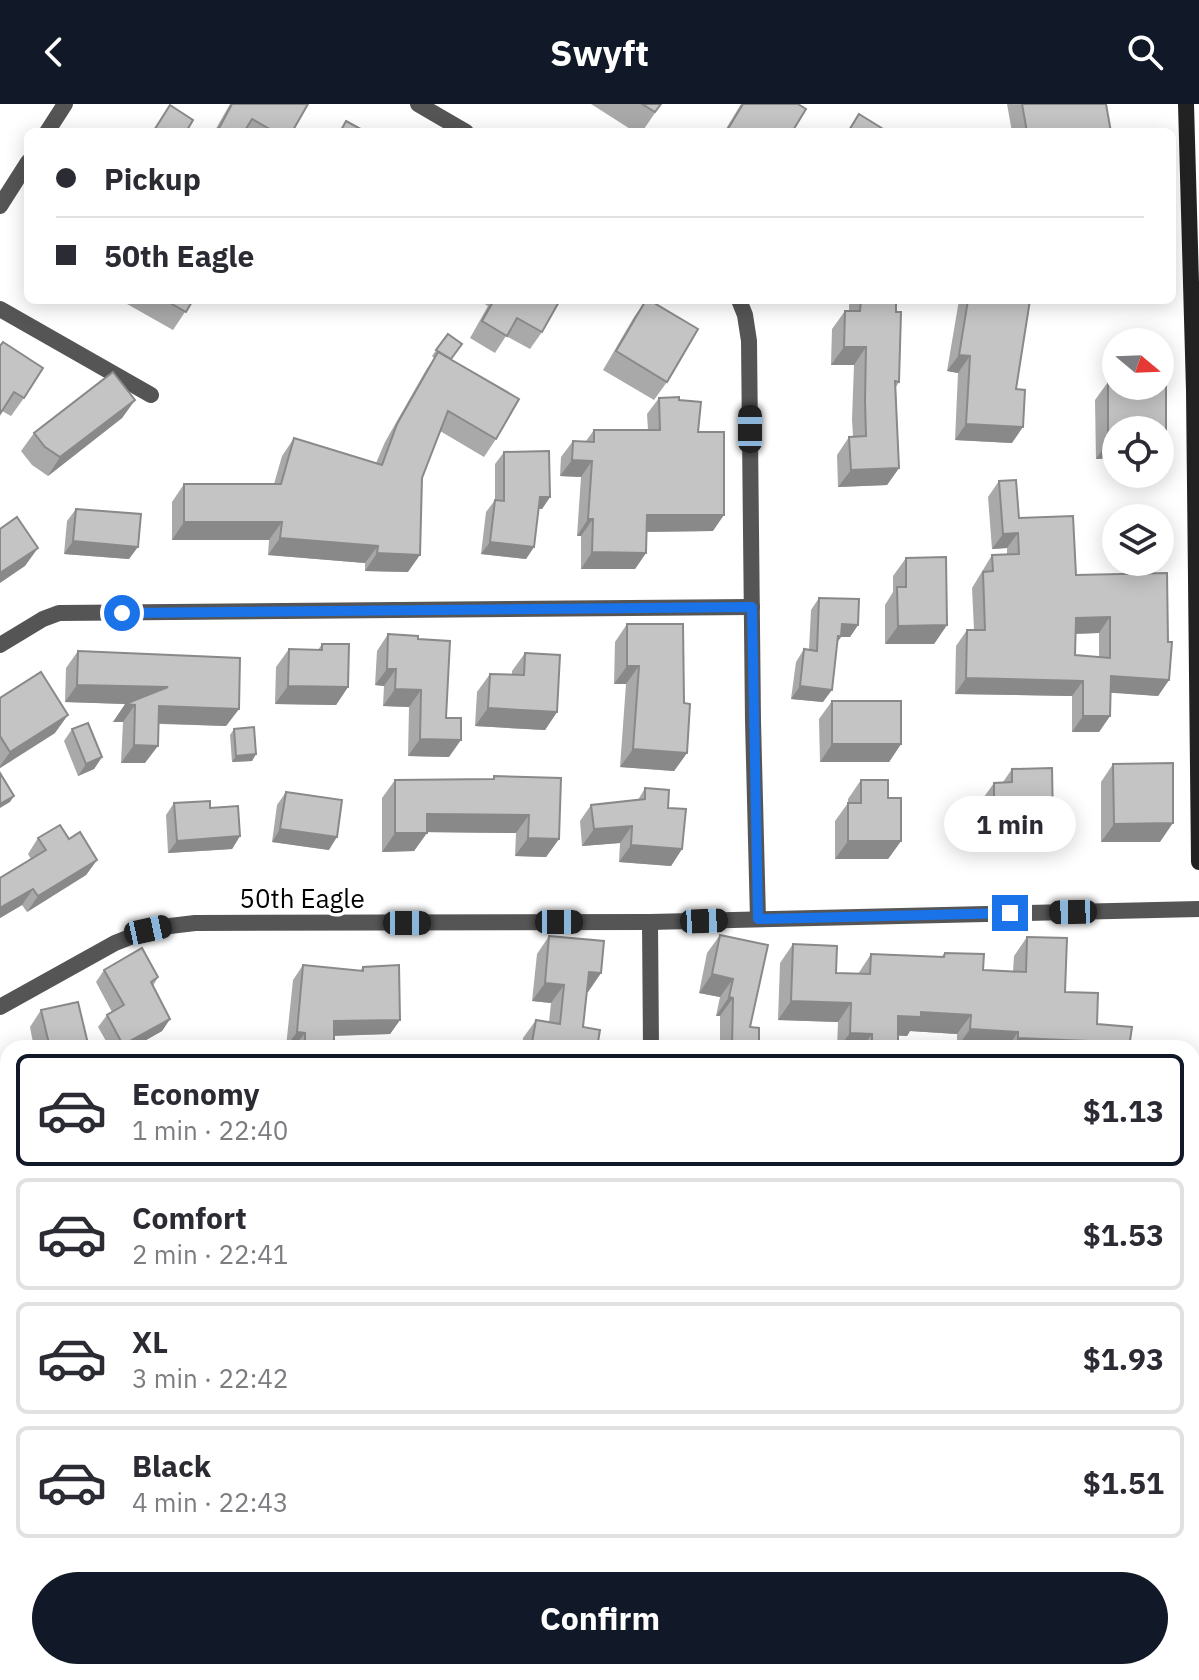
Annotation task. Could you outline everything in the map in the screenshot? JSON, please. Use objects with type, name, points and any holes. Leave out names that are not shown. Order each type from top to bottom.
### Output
[{"type":"main road","points":[[1186,104],[1194,390],[1199,862]]},
{"type":"street","points":[[50,128],[65,104]]},
{"type":"street","points":[[418,104],[459,128]]},
{"type":"street","points":[[0,206],[24,168]]},
{"type":"street","points":[[741,304],[749,341],[758,919]]},
{"type":"street","points":[[0,309],[151,395]]},
{"type":"street","points":[[0,645],[59,613],[752,607]]},
{"type":"street","name":"50th Eagle","points":[[0,1007],[115,943],[148,930],[195,923],[650,922],[1199,909]]},
{"type":"street","points":[[650,922],[651,1040]]},
{"type":"building","points":[[232,104],[308,104],[294,128],[268,128],[252,119],[246,128],[219,128]]},
{"type":"building","points":[[642,104],[661,104],[655,112]]},
{"type":"building","points":[[743,104],[798,104],[806,109],[794,128],[728,128]]},
{"type":"building","points":[[1022,104],[1106,104],[1110,128],[1026,128]]},
{"type":"building","points":[[170,105],[193,120],[188,128],[156,128]]},
{"type":"building","points":[[859,114],[882,128],[850,128]]},
{"type":"building","points":[[346,121],[359,128],[342,128]]},
{"type":"building","points":[[172,304],[191,304],[186,312]]},
{"type":"building","points":[[492,304],[558,304],[542,332],[517,318],[507,336],[482,321]]},
{"type":"building","points":[[644,304],[656,304],[698,329],[667,382],[616,351]]},
{"type":"building","points":[[861,304],[896,304],[896,312],[901,312],[899,382],[895,381],[899,468],[851,470],[849,437],[866,436],[866,347],[844,347],[845,311],[860,311]]},
{"type":"building","points":[[967,304],[1029,304],[1016,389],[1025,390],[1023,427],[966,424],[970,356],[959,355]]},
{"type":"building","points":[[448,334],[462,344],[451,359],[436,350]]},
{"type":"building","points":[[3,342],[43,368],[24,398],[14,392],[0,414],[0,346]]},
{"type":"building","points":[[438,352],[519,399],[496,439],[448,411],[422,478],[420,555],[377,553],[378,546],[280,538],[282,522],[184,522],[184,484],[281,484],[294,438],[382,465],[397,424]]},
{"type":"building","points":[[113,372],[135,400],[60,457],[45,447],[34,433]]},
{"type":"building","points":[[679,397],[679,400],[701,402],[698,432],[724,432],[724,515],[647,515],[646,553],[592,552],[593,519],[588,519],[592,461],[572,460],[573,441],[594,442],[594,430],[660,430],[659,398]]},
{"type":"building","points":[[1108,400],[1166,400],[1166,416],[1108,416]]},
{"type":"building","points":[[549,451],[550,497],[540,497],[534,547],[490,542],[495,500],[504,501],[504,452]]},
{"type":"building","points":[[1016,480],[1019,518],[1073,516],[1076,575],[1167,576],[1168,642],[1172,642],[1169,680],[1111,676],[1110,716],[1083,716],[1083,681],[966,678],[967,630],[985,630],[983,572],[993,571],[992,555],[1019,554],[1018,533],[1003,534],[999,481]],"holes":[[[1110,617],[1110,658],[1075,655],[1076,618]]]},
{"type":"building","points":[[76,509],[141,514],[138,547],[73,541]]},
{"type":"building","points":[[17,517],[38,548],[0,573],[0,529]]},
{"type":"building","points":[[946,557],[947,625],[898,626],[897,587],[906,587],[906,558]]},
{"type":"building","points":[[819,598],[859,599],[858,625],[842,624],[841,636],[838,636],[832,690],[800,686],[804,649],[817,651]]},
{"type":"building","points":[[627,624],[683,624],[684,703],[690,704],[687,753],[633,749],[639,666],[627,666]]},
{"type":"building","points":[[388,634],[450,641],[446,718],[461,718],[461,740],[420,739],[421,690],[395,689],[396,669],[387,669]]},
{"type":"building","points":[[322,644],[349,644],[348,687],[288,686],[289,649],[322,650]]},
{"type":"building","points":[[78,651],[240,658],[239,709],[159,706],[158,746],[134,745],[135,705],[125,704],[168,687],[77,685]]},
{"type":"building","points":[[525,653],[560,655],[557,712],[488,708],[490,674],[524,675]]},
{"type":"building","points":[[41,672],[68,715],[10,752],[0,736],[0,698]]},
{"type":"building","points":[[832,701],[901,701],[901,744],[832,744]]},
{"type":"building","points":[[88,723],[102,757],[86,764],[72,729]]},
{"type":"building","points":[[254,727],[256,754],[236,756],[234,729]]},
{"type":"building","points":[[1173,763],[1173,823],[1114,824],[1113,764]]},
{"type":"building","points":[[1052,768],[1053,821],[1020,821],[1019,807],[994,808],[994,783],[1012,782],[1012,769]]},
{"type":"building","points":[[0,773],[14,796],[0,804]]},
{"type":"building","points":[[494,776],[561,778],[559,839],[528,838],[529,815],[427,814],[427,833],[395,833],[395,780],[494,779]]},
{"type":"building","points":[[861,780],[888,780],[888,798],[901,798],[901,841],[848,841],[848,803],[861,803]]},
{"type":"building","points":[[645,788],[669,790],[668,808],[686,809],[682,849],[631,845],[632,826],[594,829],[591,805],[645,799]]},
{"type":"building","points":[[286,792],[342,800],[337,837],[280,829]]},
{"type":"building","points":[[210,801],[210,808],[238,806],[240,836],[177,841],[174,803]]},
{"type":"building","points":[[60,825],[69,839],[80,832],[97,860],[38,896],[33,889],[0,908],[0,878],[46,850],[38,838]]},
{"type":"building","points":[[720,935],[768,945],[750,1027],[759,1028],[759,1040],[732,1040],[733,998],[729,997],[733,979],[712,974]]},
{"type":"building","points":[[549,936],[604,941],[601,973],[589,972],[583,1027],[600,1030],[598,1040],[532,1040],[536,1020],[560,1024],[564,985],[545,983]]},
{"type":"building","points":[[1027,937],[1067,938],[1065,992],[1098,993],[1097,1024],[1132,1027],[1130,1040],[1018,1038],[1018,1032],[970,1029],[971,1015],[921,1012],[921,1017],[898,1016],[898,1040],[872,1040],[872,1034],[850,1033],[851,1003],[791,1001],[793,944],[837,946],[836,973],[870,974],[871,954],[944,957],[945,953],[984,954],[983,970],[1026,972]]},
{"type":"building","points":[[142,948],[158,977],[151,982],[170,1019],[132,1040],[120,1040],[107,1015],[124,1005],[104,970]]},
{"type":"building","points":[[303,965],[363,971],[363,967],[399,965],[400,1020],[334,1021],[334,1040],[305,1040],[305,1033],[297,1032]]},
{"type":"building","points":[[78,1002],[87,1040],[48,1040],[41,1010]]},
{"type":"route","points":[[122,613],[752,607],[758,919],[1010,913]]}]
